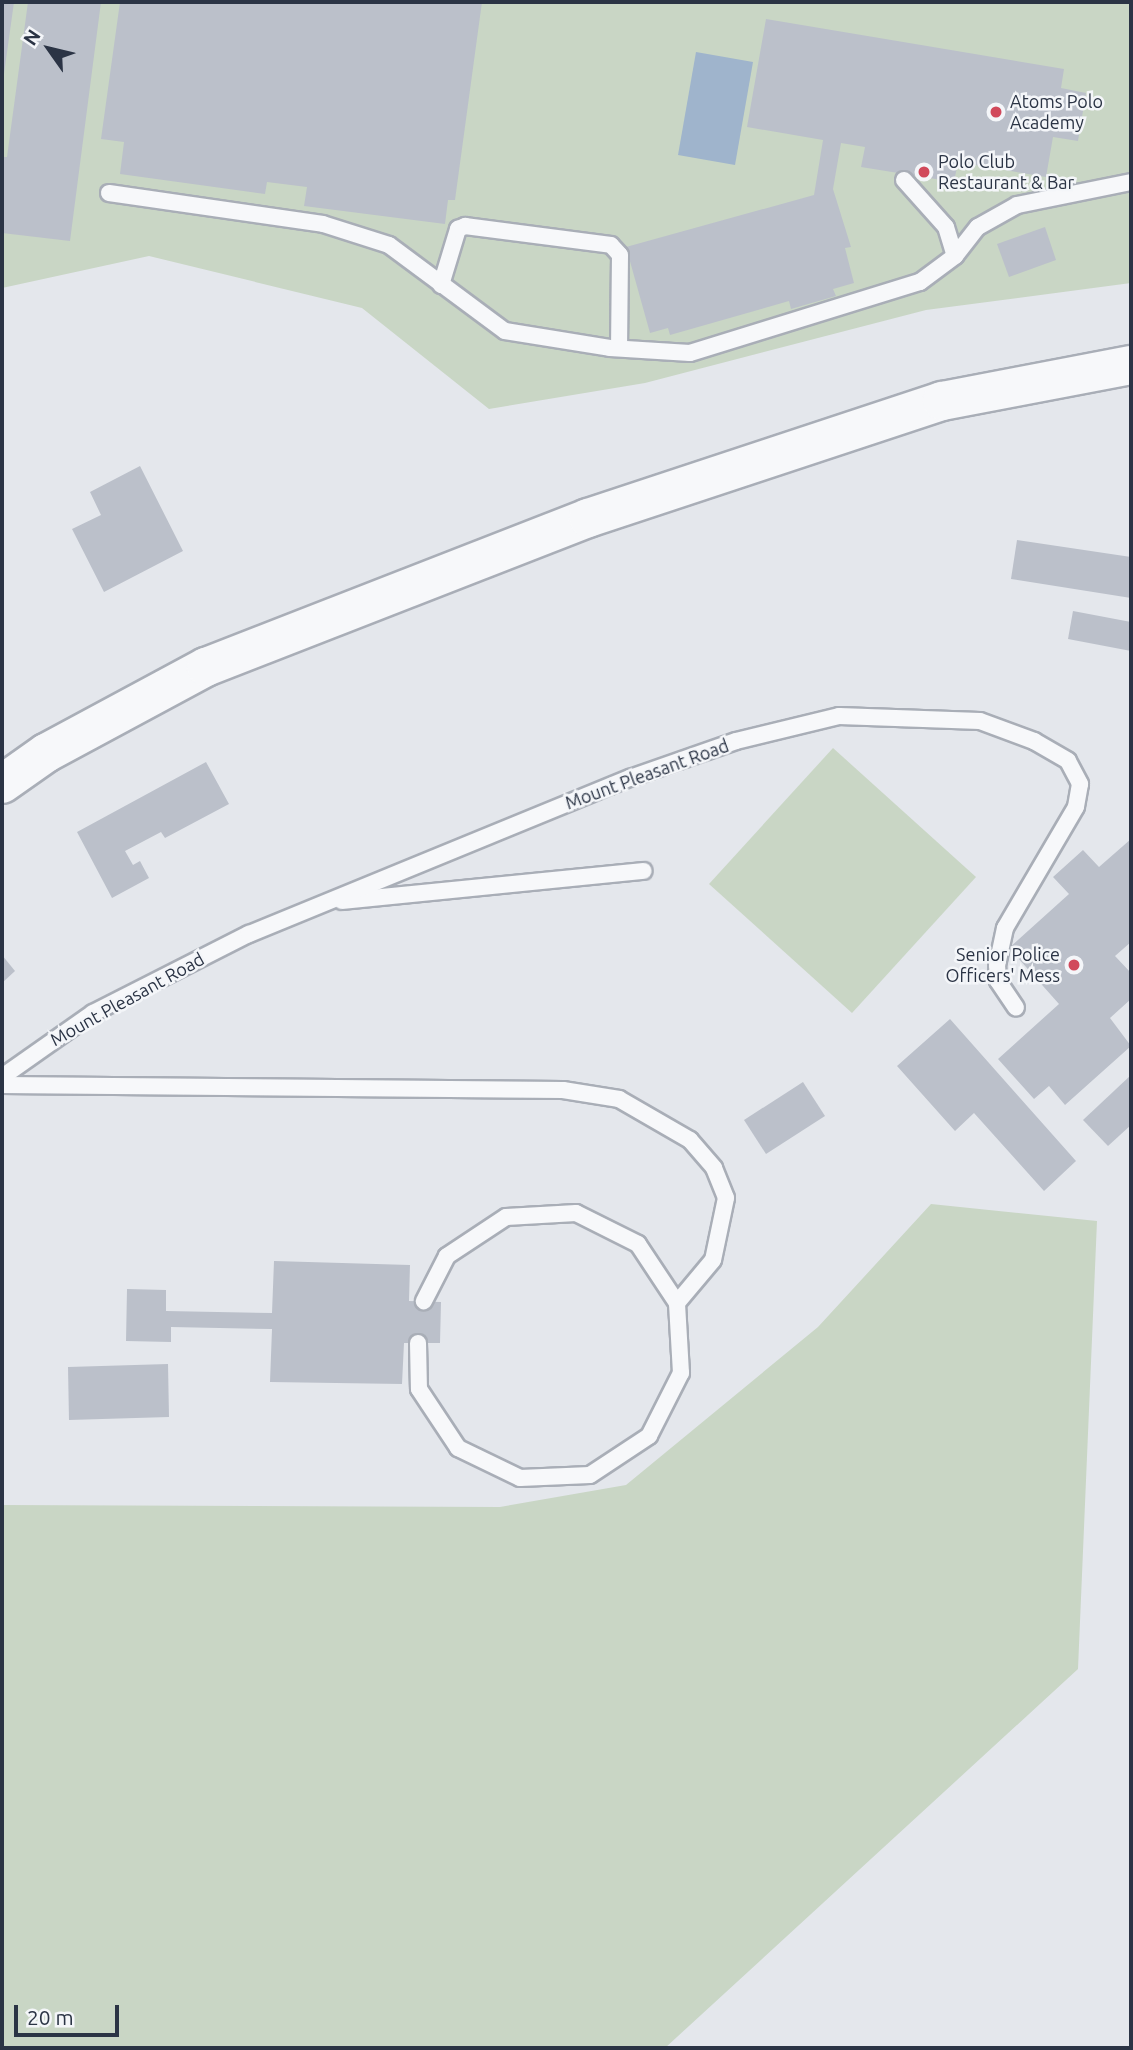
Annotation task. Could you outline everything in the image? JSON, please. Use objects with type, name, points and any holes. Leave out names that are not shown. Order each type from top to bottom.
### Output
[{"type":"street","points":[[2,784],[46,753],[206,667],[588,518],[942,401],[1131,365]]},
{"type":"lane","points":[[904,180],[946,227],[955,256]]},
{"type":"lane","points":[[108,193],[323,224],[389,245],[501,330],[619,348],[701,352],[920,282],[955,256],[978,227],[1017,205],[1131,181]]},
{"type":"lane","points":[[441,285],[458,229],[464,226],[611,245],[620,255],[619,348]]},
{"type":"lane","name":"Mount Pleasant Road","points":[[2,1077],[93,1013],[201,957],[318,904],[630,778],[736,741],[839,716],[979,721],[1034,741],[1068,761],[1080,784],[1076,807],[1005,928],[997,965],[998,981],[1016,1008]]},
{"type":"lane","points":[[318,904],[448,887],[644,871]]},
{"type":"lane","points":[[2,1085],[563,1090],[619,1099],[690,1140],[714,1168],[726,1198],[713,1260],[677,1303]]},
{"type":"lane","points":[[418,1343],[419,1388],[457,1448],[520,1478],[590,1475],[649,1436],[681,1373],[677,1303],[638,1244],[576,1213],[506,1217],[447,1255],[424,1301]]},
{"type":"green space","points":[[2,2],[1131,2],[1131,283],[926,310],[645,383],[489,409],[362,308],[149,256],[2,288]]},
{"type":"green space","points":[[833,748],[976,877],[852,1013],[709,884]]},
{"type":"green space","points":[[931,1204],[1097,1221],[1078,1669],[665,2048],[2,2048],[2,1505],[500,1507],[626,1485],[818,1327]]},
{"type":"water","points":[[696,52],[753,62],[735,165],[678,155]]},
{"type":"building","points":[[2,2],[14,2],[3,81],[2,81]]},
{"type":"building","points":[[28,2],[101,2],[70,241],[2,233],[2,157],[7,157]]},
{"type":"building","points":[[120,2],[482,2],[455,200],[448,200],[445,224],[304,206],[307,187],[267,182],[265,194],[120,174],[124,142],[101,139]]},
{"type":"building","name":"Polo Club Restaurant & Bar","points":[[766,19],[1064,69],[1061,88],[1086,93],[1078,141],[1053,137],[1046,177],[958,162],[954,182],[861,167],[865,147],[841,143],[833,189],[851,247],[845,248],[854,283],[833,289],[836,296],[791,309],[789,301],[670,335],[668,328],[650,333],[626,247],[814,195],[823,140],[747,127]]},
{"type":"building","points":[[1045,227],[1056,260],[1009,277],[997,244]]},
{"type":"building","points":[[140,466],[183,551],[104,592],[72,529],[101,515],[90,492]]},
{"type":"building","points":[[1017,540],[1131,557],[1131,598],[1011,579]]},
{"type":"building","points":[[1073,611],[1131,622],[1131,651],[1068,639]]},
{"type":"building","points":[[206,762],[229,804],[165,838],[161,832],[125,851],[133,865],[140,861],[149,878],[112,898],[77,832]]},
{"type":"building","name":"Senior Police Officers' Mess","points":[[1131,839],[1131,942],[1115,956],[1131,973],[1131,999],[1110,1018],[1131,1046],[1065,1105],[1049,1086],[1034,1099],[998,1059],[1059,1004],[1009,948],[1069,894],[1053,877],[1083,850],[1099,867]]},
{"type":"building","points":[[2,955],[15,971],[2,983]]},
{"type":"building","points":[[950,1019],[1076,1161],[1044,1191],[974,1113],[955,1131],[897,1066]]},
{"type":"building","points":[[1131,1075],[1131,1125],[1108,1146],[1083,1120]]},
{"type":"building","points":[[803,1082],[825,1116],[766,1154],[744,1120]]},
{"type":"building","points":[[274,1261],[410,1265],[409,1301],[441,1302],[440,1343],[404,1343],[402,1384],[270,1382],[272,1329],[171,1327],[171,1342],[126,1341],[127,1289],[166,1290],[166,1311],[272,1313]]},
{"type":"building","points":[[168,1364],[169,1417],[69,1420],[68,1367]]},
{"type":"place","name":"Atoms Polo Academy","points":[[996,112]]},
{"type":"place","name":"Polo Club Restaurant & Bar","points":[[924,172]]},
{"type":"place","name":"Senior Police Officers' Mess","points":[[1074,965]]}]
